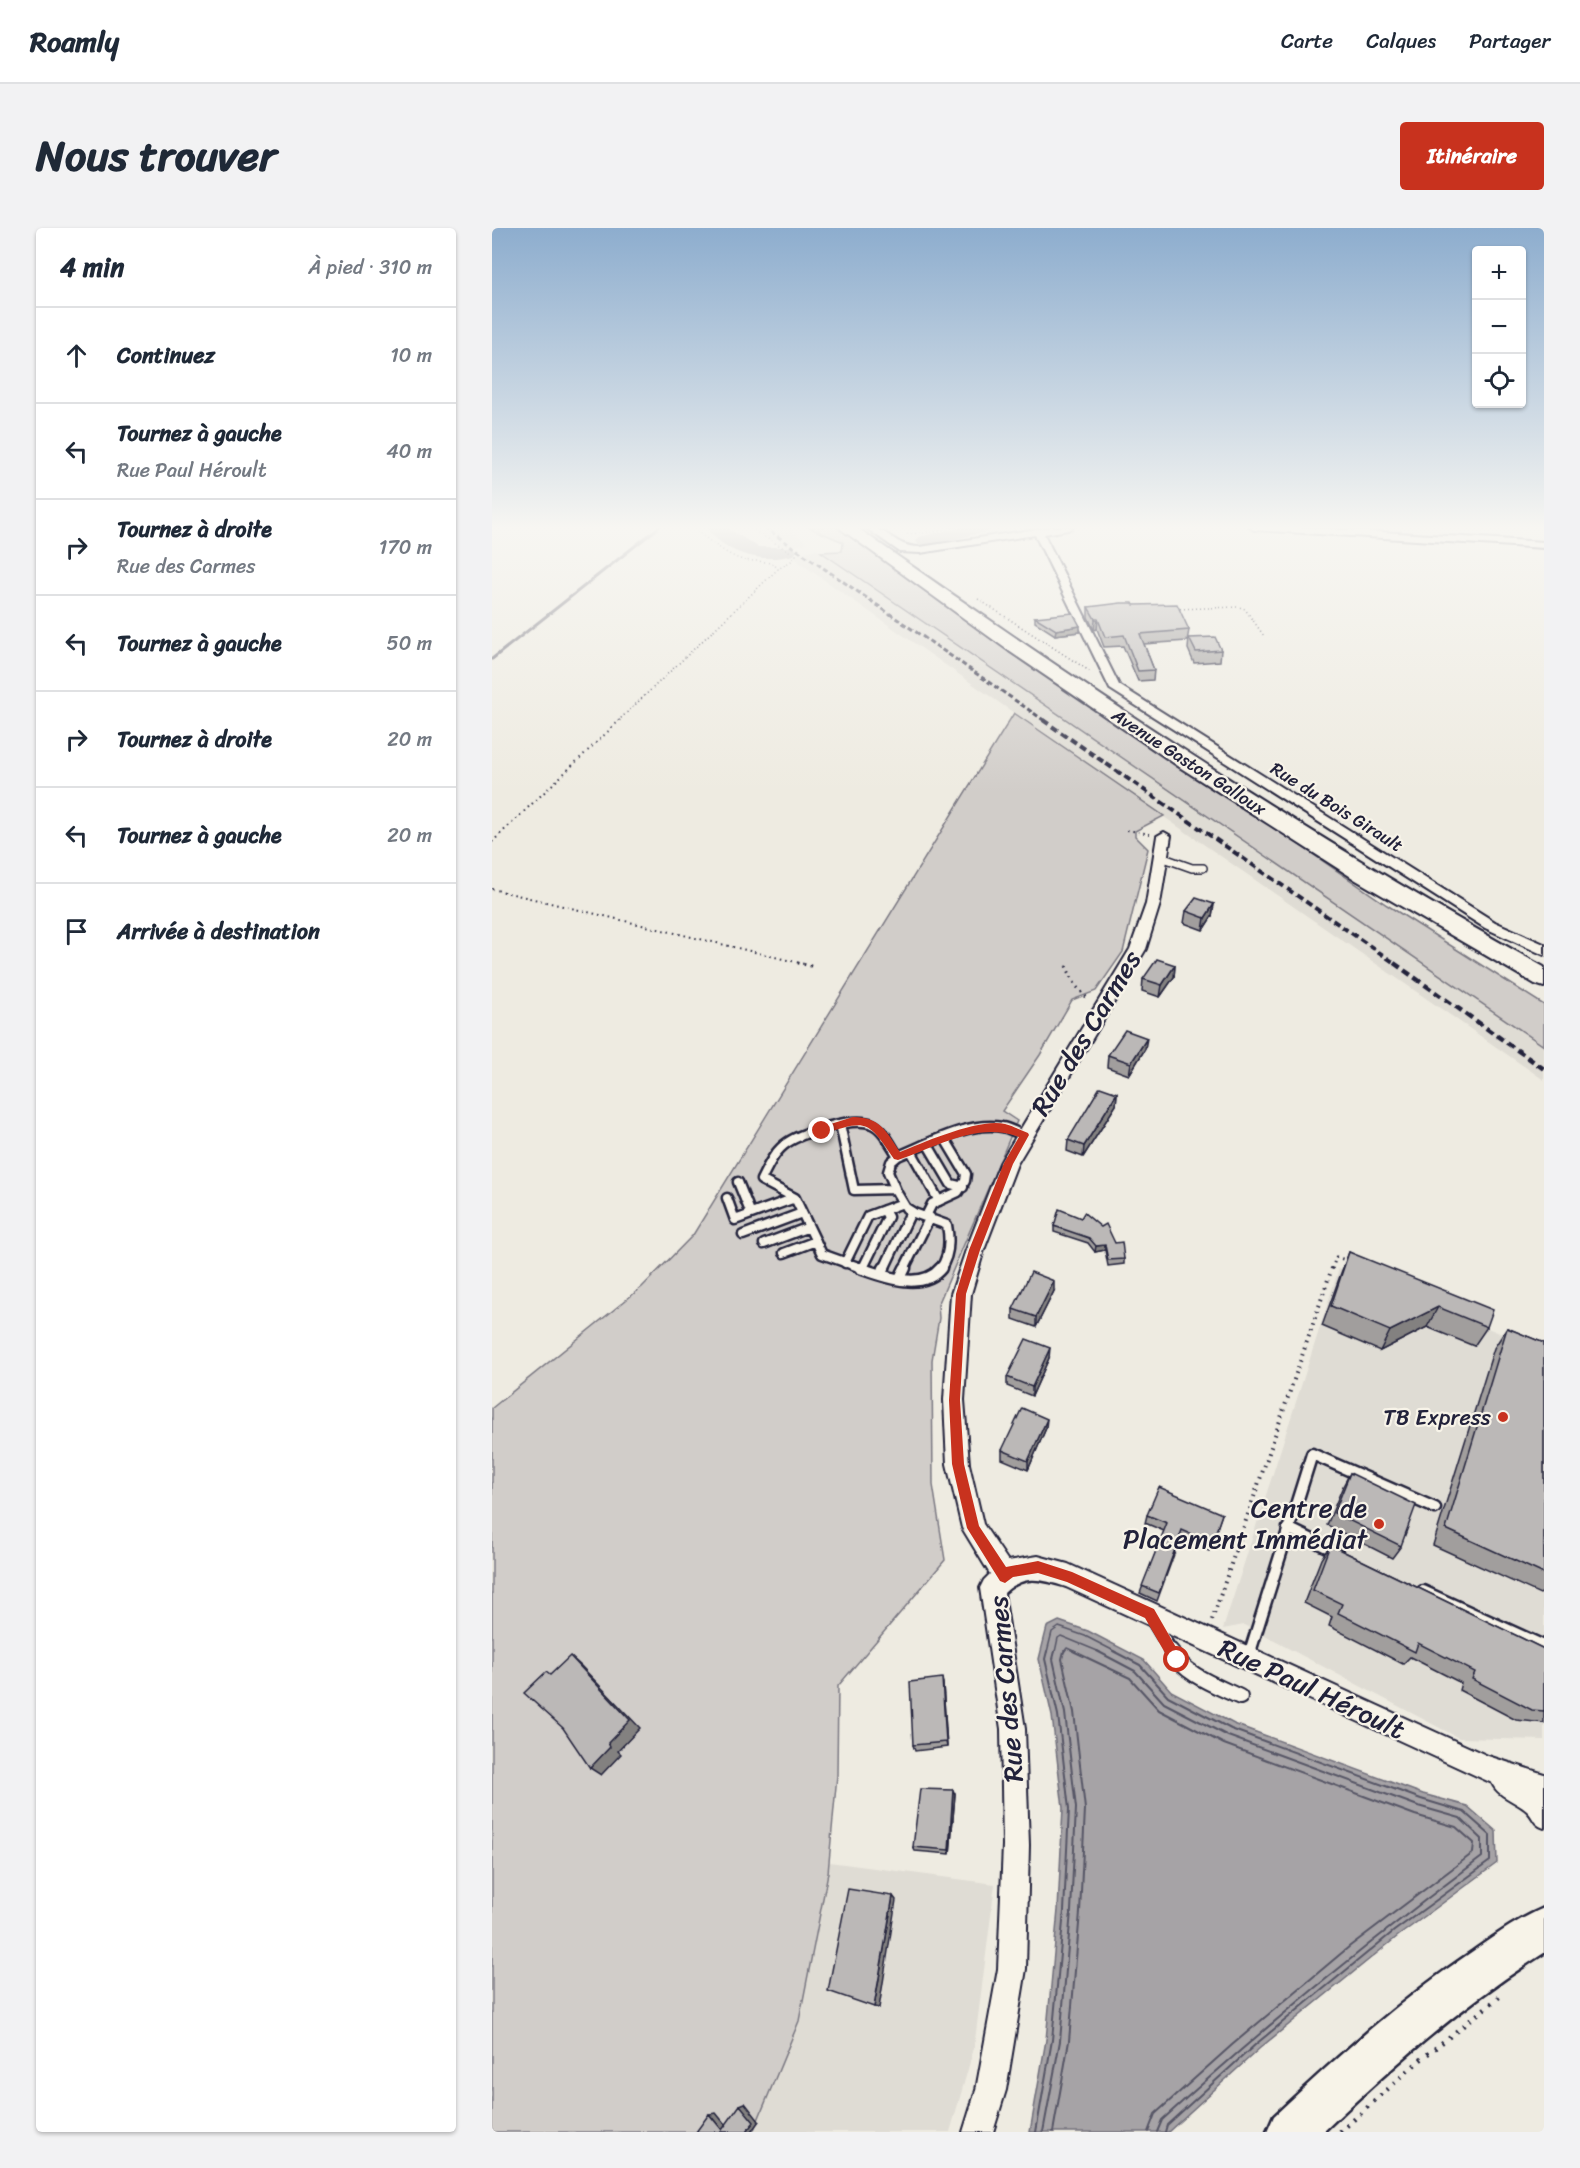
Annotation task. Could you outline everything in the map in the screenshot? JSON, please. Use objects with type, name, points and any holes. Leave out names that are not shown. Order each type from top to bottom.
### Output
[{"type":"main road","name":"Avenue Gaston Galloux","points":[[974,616],[1102,705],[1252,804],[1371,879],[1472,939],[1544,978]]},
{"type":"main road","points":[[1371,879],[1412,916],[1544,1000]]},
{"type":"main road","points":[[1290,2132],[1345,2080],[1445,1997],[1541,1926]]},
{"type":"street","points":[[1079,616],[1114,687]]},
{"type":"street","name":"Rue du Bois Girault","points":[[1114,687],[1490,925],[1544,950]]},
{"type":"street","name":"Rue des Carmes","points":[[978,2132],[991,2090],[1012,1969],[1016,1845],[1013,1729],[992,1588],[1005,1577],[973,1528],[958,1464],[954,1400],[961,1294],[975,1250],[1009,1163],[1138,949],[1152,904],[1164,836]]},
{"type":"street","name":"Rue Paul Héroult","points":[[1005,1577],[1010,1572],[1038,1567],[1068,1576],[1485,1768],[1544,1787]]},
{"type":"street","name":"Rue Paul Héroult","points":[[1485,1768],[1537,1803],[1544,1815]]},
{"type":"lane","points":[[1161,857],[1173,858],[1193,868],[1203,868]]},
{"type":"lane","points":[[898,1156],[873,1124],[866,1121],[840,1124],[785,1143],[761,1180],[795,1198],[822,1254],[845,1263],[900,1278],[922,1279],[936,1273],[946,1263],[951,1247],[947,1225],[928,1216],[911,1212],[903,1203],[888,1172],[891,1162],[898,1156],[928,1144],[988,1127],[1004,1127],[1024,1135]]},
{"type":"lane","points":[[840,1124],[854,1190],[895,1189]]},
{"type":"lane","points":[[900,1278],[932,1204],[958,1192],[963,1187],[966,1174],[945,1138]]},
{"type":"lane","points":[[928,1144],[951,1184],[963,1187]]},
{"type":"lane","points":[[911,1151],[939,1201]]},
{"type":"lane","points":[[738,1182],[751,1214]]},
{"type":"lane","points":[[726,1198],[735,1220],[795,1198]]},
{"type":"lane","points":[[845,1263],[868,1216],[903,1203]]},
{"type":"lane","points":[[863,1268],[888,1216],[884,1210]]},
{"type":"lane","points":[[882,1273],[911,1212]]},
{"type":"lane","points":[[743,1235],[802,1213]]},
{"type":"lane","points":[[764,1244],[809,1227]]},
{"type":"lane","points":[[784,1253],[816,1241]]},
{"type":"lane","points":[[1247,1659],[1312,1454],[1435,1508]]},
{"type":"lane","points":[[1288,1528],[1348,1557]]},
{"type":"lane","points":[[1413,1586],[1544,1646]]},
{"type":"lane","points":[[1149,1614],[1177,1660],[1192,1673],[1240,1697]]},
{"type":"path","points":[[492,842],[729,616]]},
{"type":"path","points":[[1004,616],[1114,687]]},
{"type":"path","points":[[1250,616],[1263,636]]},
{"type":"path","points":[[1127,830],[1164,836]]},
{"type":"path","points":[[492,889],[815,967]]},
{"type":"path","points":[[1066,966],[1076,986],[1101,1013]]},
{"type":"path","points":[[1206,1640],[1336,1257],[1357,1264]]},
{"type":"path","points":[[1340,2132],[1419,2061],[1512,1987]]},
{"type":"shaded area","points":[[875,616],[914,616],[1544,1046],[1544,1080]]},
{"type":"shaded area","points":[[914,616],[966,616],[1387,905],[1544,1005],[1544,1046]]},
{"type":"shaded area","points":[[1014,713],[1164,816],[1135,831],[1135,836],[1148,849],[1123,952],[1096,991],[1072,1000],[1040,1055],[1002,1111],[1017,1121],[938,1305],[939,1318],[932,1360],[933,1485],[945,1560],[838,1686],[837,1775],[828,1873],[799,2021],[753,2132],[492,2132],[492,1408],[642,1287],[693,1235]]},
{"type":"shaded area","points":[[1339,1268],[1544,1351],[1544,1740],[1459,1738],[1244,1625],[1223,1629]]},
{"type":"shaded area","points":[[829,1862],[995,1884],[974,2048],[950,2132],[753,2132],[799,2021]]},
{"type":"water","points":[[1059,1621],[1088,1631],[1144,1660],[1171,1691],[1234,1724],[1423,1794],[1467,1806],[1496,1831],[1497,1863],[1398,1936],[1260,2048],[1168,2132],[1030,2132],[1046,2040],[1058,1910],[1063,1808],[1052,1716],[1039,1659],[1047,1627]]},
{"type":"building","points":[[1075,616],[1080,626],[1056,630],[1035,617]]},
{"type":"building","points":[[1093,616],[1182,616],[1189,630],[1140,634],[1154,670],[1138,671],[1124,635],[1105,637],[1098,619]]},
{"type":"building","points":[[1215,637],[1221,650],[1196,652],[1189,638]]},
{"type":"building","points":[[1196,898],[1214,904],[1205,918],[1186,911]]},
{"type":"building","points":[[1157,959],[1175,965],[1162,985],[1143,979]]},
{"type":"building","points":[[1125,1030],[1147,1038],[1131,1063],[1108,1055]]},
{"type":"building","points":[[1100,1087],[1117,1093],[1084,1146],[1068,1140]]},
{"type":"building","points":[[1059,1209],[1081,1218],[1084,1213],[1101,1227],[1106,1224],[1115,1243],[1122,1242],[1124,1259],[1108,1260],[1105,1245],[1096,1246],[1089,1238],[1054,1226]]},
{"type":"building","points":[[1349,1252],[1493,1310],[1487,1327],[1438,1307],[1390,1331],[1331,1306]]},
{"type":"building","points":[[1031,1272],[1054,1281],[1036,1317],[1013,1309]]},
{"type":"building","points":[[1507,1328],[1544,1343],[1544,1574],[1446,1529]]},
{"type":"building","points":[[1026,1339],[1050,1348],[1032,1387],[1007,1377]]},
{"type":"building","points":[[1022,1408],[1047,1419],[1028,1461],[1002,1450]]},
{"type":"building","points":[[1350,1473],[1416,1505],[1401,1546],[1334,1513]]},
{"type":"building","points":[[1159,1487],[1222,1514],[1212,1543],[1182,1530],[1159,1593],[1142,1586],[1167,1523],[1147,1515]]},
{"type":"building","points":[[1330,1545],[1544,1649],[1544,1711],[1532,1710],[1472,1679],[1475,1672],[1418,1643],[1415,1652],[1338,1613],[1342,1604],[1313,1590]]},
{"type":"building","points":[[570,1656],[630,1720],[608,1743],[610,1747],[590,1768],[563,1728],[524,1693],[546,1672],[550,1675]]},
{"type":"building","points":[[942,1678],[946,1742],[913,1745],[910,1682]]},
{"type":"building","points":[[920,1789],[953,1790],[949,1850],[913,1847]]},
{"type":"building","points":[[848,1889],[893,1896],[874,2007],[828,1991]]},
{"type":"building","points":[[740,2105],[754,2122],[746,2132],[696,2132],[709,2114],[722,2130]]},
{"type":"waterway","points":[[492,659],[547,616]]},
{"type":"railway","points":[[893,616],[1045,721]]},
{"type":"railway","points":[[1043,720],[1396,964]]},
{"type":"railway","points":[[1394,963],[1544,1069]]},
{"type":"place","name":"TB Express","points":[[1503,1417]]},
{"type":"place","name":"Centre de Placement Immédiat","points":[[1379,1524]]},
{"type":"route","points":[[822,1131],[853,1121],[866,1121],[879,1129],[898,1156],[945,1138],[988,1127],[1004,1127],[1024,1135],[1009,1163],[975,1250],[961,1294],[954,1400],[958,1464],[973,1528],[1005,1577],[1010,1572],[1038,1567],[1068,1576],[1149,1614],[1177,1660]]}]
